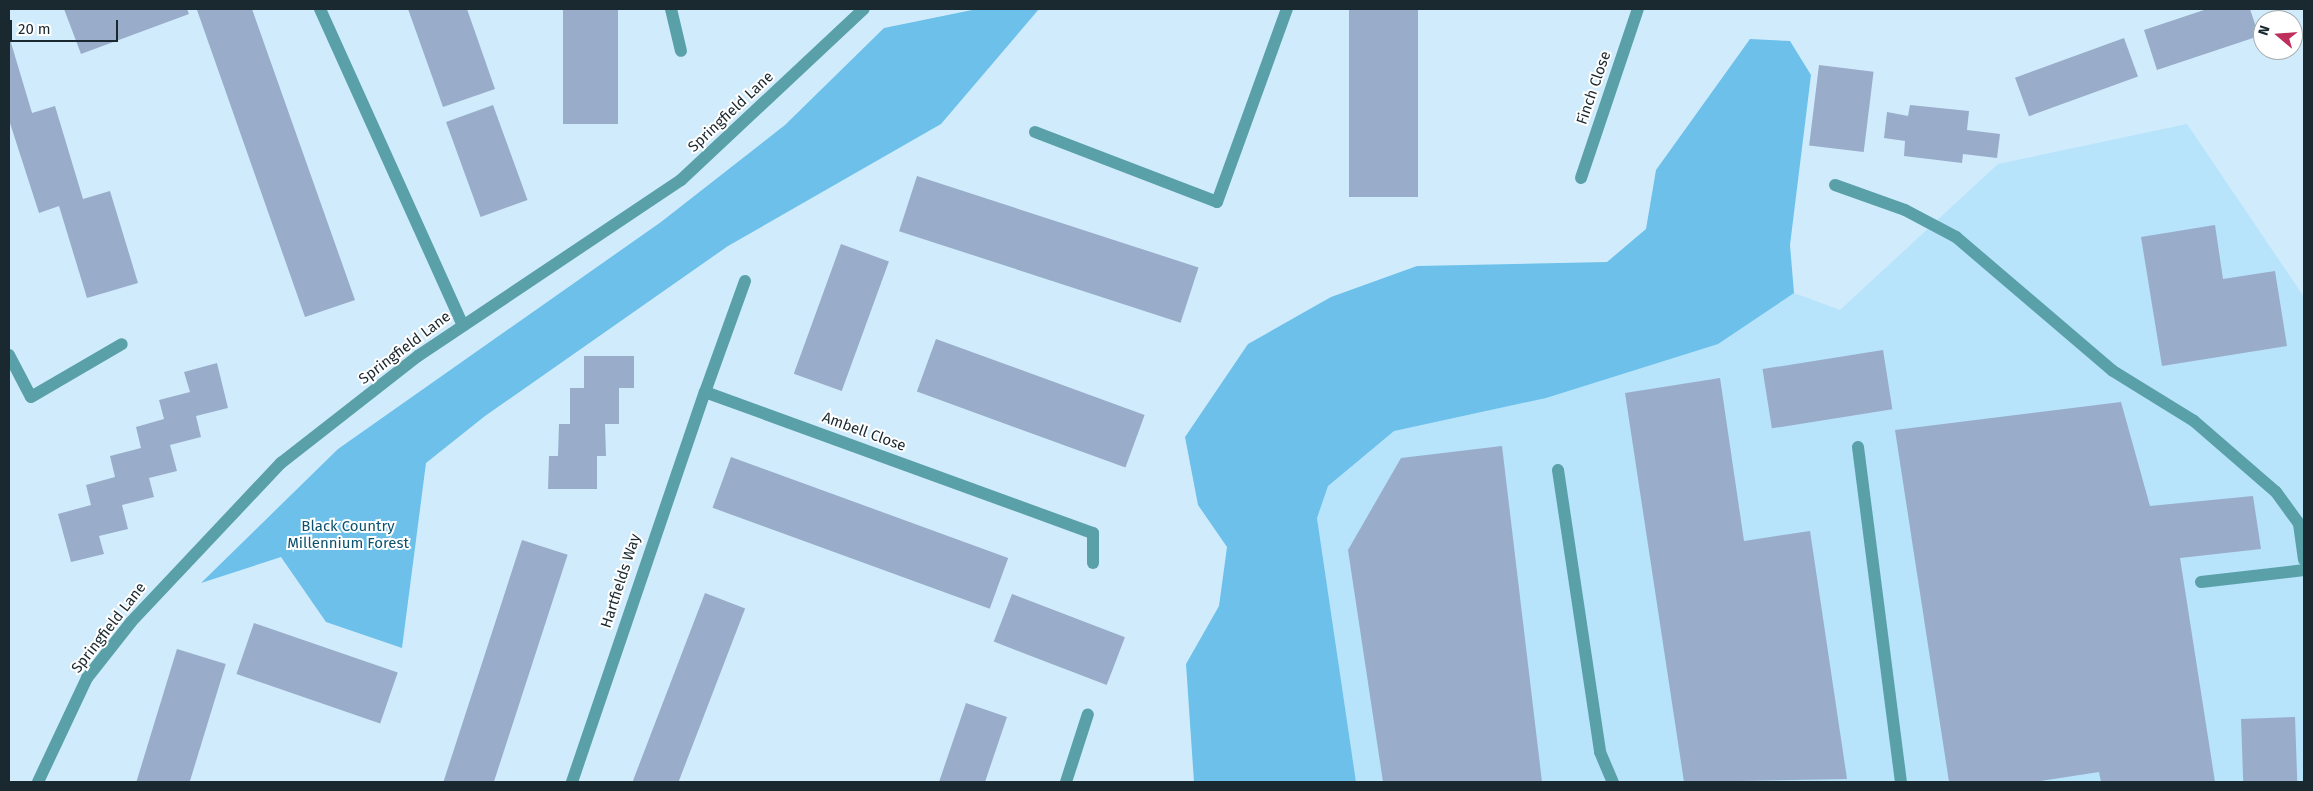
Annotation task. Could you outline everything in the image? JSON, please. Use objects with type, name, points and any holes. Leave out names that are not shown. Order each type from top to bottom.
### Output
[{"type":"street","points":[[320,9],[463,325]]},
{"type":"street","points":[[670,9],[681,51]]},
{"type":"street","name":"Springfield Lane","points":[[38,782],[87,678],[131,622],[222,521],[281,463],[463,325],[681,180],[864,9]]},
{"type":"street","points":[[1035,132],[1217,202],[1287,9]]},
{"type":"street","name":"Finch Close","points":[[1581,178],[1638,9]]},
{"type":"street","points":[[1834,185],[1905,210],[1956,236],[2113,372],[2194,421],[2276,492],[2299,524],[2304,560]]},
{"type":"street","points":[[705,392],[745,281]]},
{"type":"street","points":[[9,354],[31,396],[122,344]]},
{"type":"street","name":"Ambell Close","points":[[705,392],[1093,533],[1094,563]]},
{"type":"street","name":"Hartfields Way","points":[[572,782],[705,392]]},
{"type":"street","points":[[1858,447],[1901,782]]},
{"type":"street","points":[[1558,470],[1600,752],[1613,782]]},
{"type":"street","points":[[2201,582],[2304,570]]},
{"type":"street","points":[[1066,782],[1088,714]]},
{"type":"shaded area","points":[[2187,124],[2304,297],[2304,782],[1356,782],[1317,518],[1364,378],[1794,293],[1840,310],[1998,164]]},
{"type":"green space","name":"Black Country Millennium Forest","points":[[977,9],[1039,9],[941,124],[728,246],[485,416],[426,463],[402,648],[326,622],[281,557],[201,583],[338,449],[661,222],[785,125],[884,28]]},
{"type":"green space","points":[[1750,39],[1790,41],[1811,75],[1790,245],[1794,293],[1718,344],[1546,398],[1394,431],[1328,486],[1317,518],[1356,782],[1194,782],[1186,664],[1219,606],[1227,547],[1198,505],[1185,437],[1248,344],[1331,297],[1417,266],[1607,262],[1646,229],[1656,170]]},
{"type":"building","points":[[64,9],[187,9],[189,14],[81,54]]},
{"type":"building","points":[[252,9],[355,300],[305,317],[197,10]]},
{"type":"building","points":[[408,9],[467,9],[495,89],[443,107]]},
{"type":"building","points":[[563,9],[618,9],[618,124],[563,124]]},
{"type":"building","points":[[1349,9],[1418,9],[1418,197],[1349,197]]},
{"type":"building","points":[[2207,9],[2250,9],[2253,18],[2253,38],[2157,70],[2144,30]]},
{"type":"building","points":[[9,36],[32,113],[55,106],[83,199],[110,191],[138,283],[87,298],[59,206],[39,213],[9,120]]},
{"type":"building","points":[[2124,38],[2138,77],[2029,116],[2015,78]]},
{"type":"building","points":[[1819,65],[1874,72],[1864,152],[1809,145]]},
{"type":"building","points":[[493,105],[528,200],[481,217],[446,122]]},
{"type":"building","points":[[1910,105],[1969,111],[1967,130],[2000,134],[1997,158],[1963,154],[1962,163],[1904,156],[1905,141],[1884,138],[1887,112],[1908,116]]},
{"type":"building","points":[[917,176],[1199,267],[1181,323],[899,231]]},
{"type":"building","points":[[2215,225],[2223,279],[2275,271],[2287,346],[2162,366],[2141,237]]},
{"type":"building","points":[[841,244],[889,261],[842,391],[794,374]]},
{"type":"building","points":[[936,339],[1145,415],[1125,468],[917,392]]},
{"type":"building","points":[[1883,350],[1892,409],[1772,428],[1763,369]]},
{"type":"building","points":[[584,356],[634,356],[634,388],[619,388],[619,424],[605,424],[606,456],[597,456],[597,489],[548,489],[549,456],[558,456],[559,424],[570,424],[570,388],[584,388]]},
{"type":"building","points":[[217,363],[228,408],[196,416],[201,437],[170,445],[177,471],[149,478],[154,497],[122,505],[128,529],[99,536],[104,554],[71,562],[58,514],[91,505],[86,485],[115,477],[110,456],[141,448],[136,427],[164,419],[159,400],[190,392],[184,372]]},
{"type":"building","points":[[1720,378],[1744,541],[1810,531],[1847,779],[1684,782],[1625,393]]},
{"type":"building","points":[[2121,402],[2150,506],[2253,496],[2261,549],[2180,558],[2215,782],[2101,782],[2099,772],[2034,782],[1949,782],[1895,430]]},
{"type":"building","points":[[1502,446],[1542,782],[1383,782],[1348,550],[1401,458]]},
{"type":"building","points":[[731,457],[1008,558],[990,609],[713,508]]},
{"type":"building","points":[[522,540],[568,555],[494,782],[443,782]]},
{"type":"building","points":[[705,593],[745,608],[679,782],[633,781]]},
{"type":"building","points":[[1012,594],[1125,637],[1107,685],[994,642]]},
{"type":"building","points":[[254,623],[398,672],[380,724],[236,674]]},
{"type":"building","points":[[177,649],[226,664],[190,782],[136,782]]},
{"type":"building","points":[[966,703],[1007,717],[985,782],[939,782]]},
{"type":"building","points":[[2295,717],[2297,782],[2243,782],[2241,719]]}]
